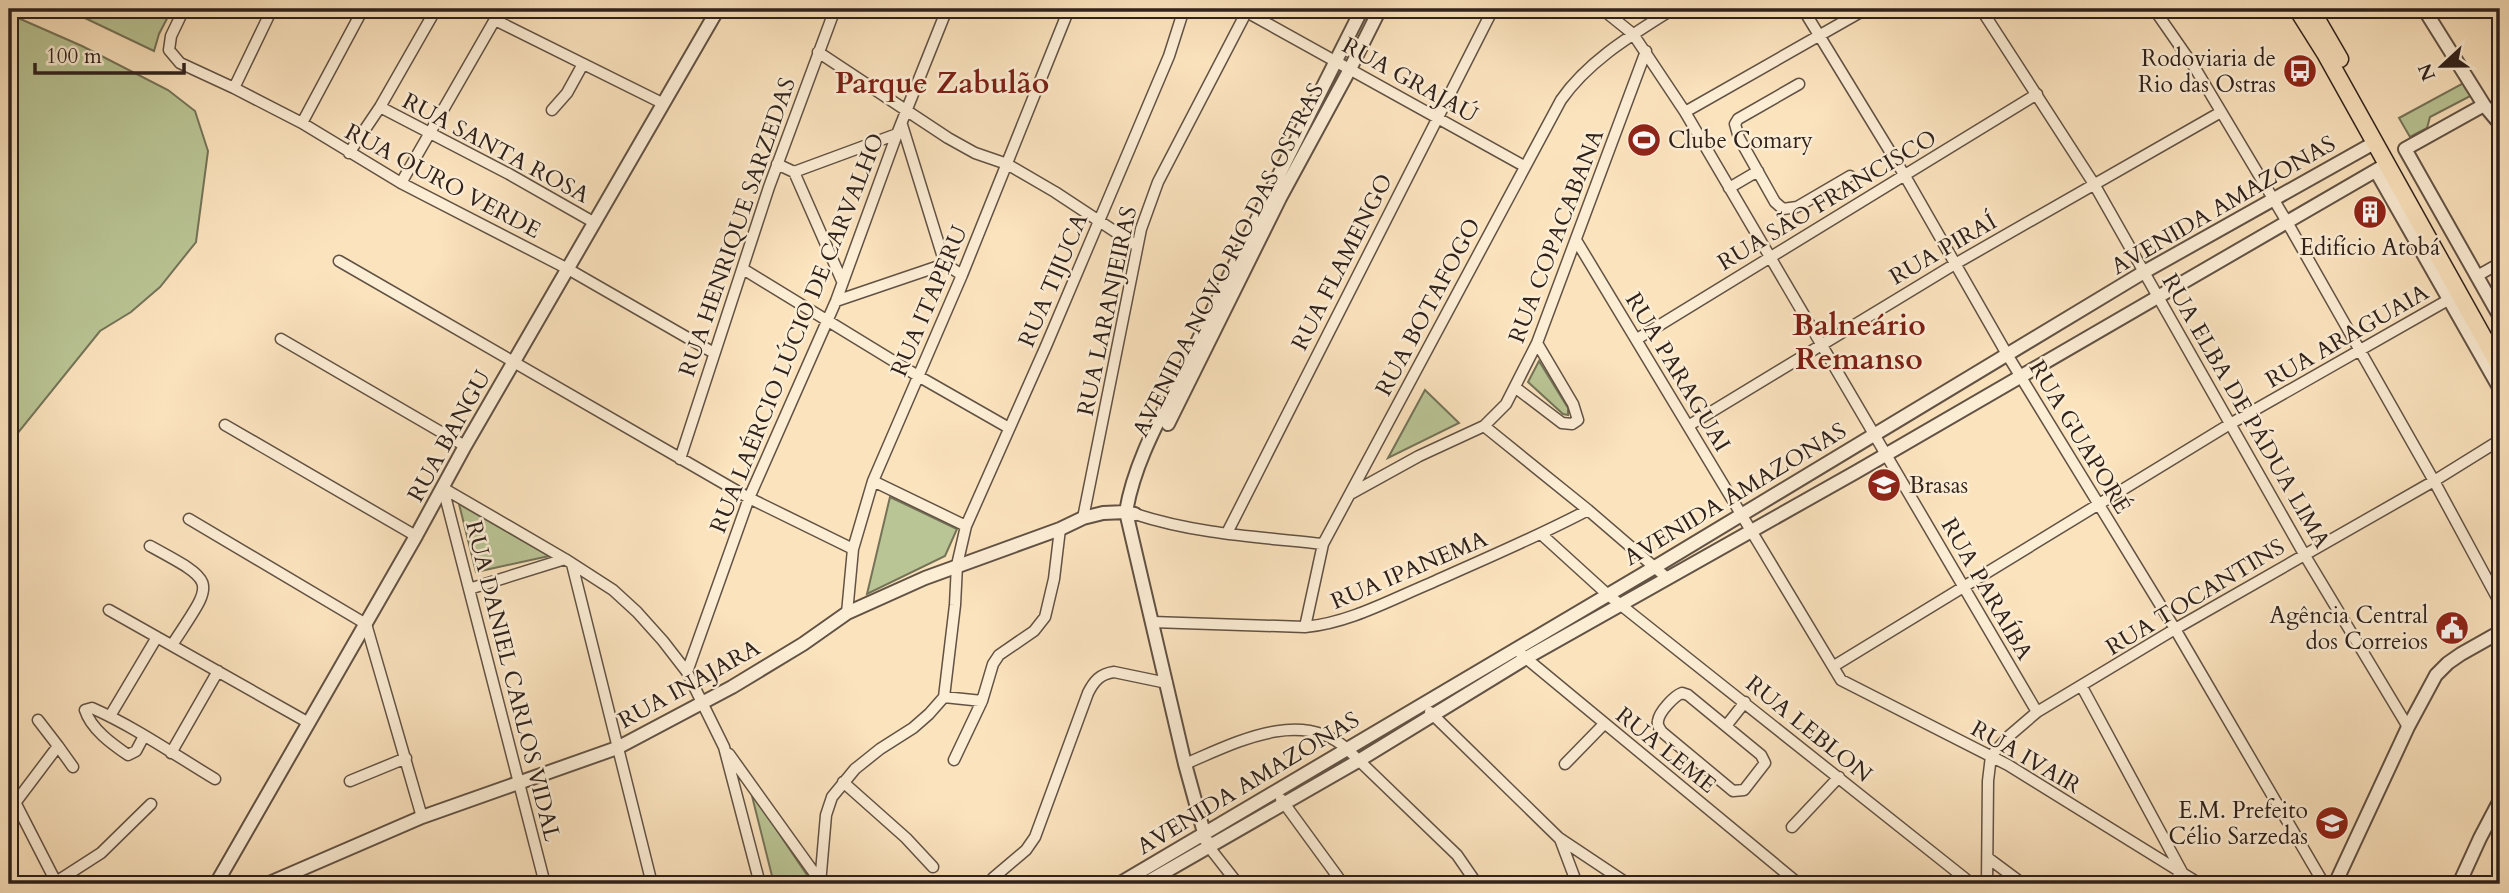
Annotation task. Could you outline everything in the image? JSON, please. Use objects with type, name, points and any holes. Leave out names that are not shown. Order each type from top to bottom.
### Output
[{"type":"highway","points":[[2297,9],[2374,143],[2381,168],[2500,367]]},
{"type":"highway","points":[[2311,9],[2500,346]]},
{"type":"street","name":"RUA OURO VERDE","points":[[184,9],[171,36],[169,50],[180,63],[302,123],[401,183],[568,269],[714,353]]},
{"type":"street","points":[[234,88],[272,9]]},
{"type":"street","points":[[302,123],[363,9]]},
{"type":"street","points":[[349,153],[380,107],[436,9]]},
{"type":"street","points":[[401,183],[501,9]]},
{"type":"street","points":[[697,9],[715,13]]},
{"type":"street","name":"RUA HENRIQUE SARZEDAS","points":[[680,459],[777,163],[835,9]]},
{"type":"street","name":"RUA LAÉRCIO LÚCIO DE CARVALHO","points":[[687,672],[749,498],[836,300],[906,110],[947,9]]},
{"type":"street","name":"RUA ITAPERU","points":[[847,613],[853,549],[873,481],[962,275],[1069,9]]},
{"type":"street","name":"RUA TIJUCA","points":[[944,697],[956,605],[957,565],[966,526],[1169,56],[1184,9]]},
{"type":"street","name":"AVENIDA NOVO RIO DAS OSTRAS","points":[[1209,847],[1203,834],[1185,764],[1133,537],[1130,513],[1140,463],[1247,237],[1362,9]]},
{"type":"street","name":"AVENIDA NOVO RIO DAS OSTRAS","points":[[1130,513],[1144,471],[1280,198],[1380,9]]},
{"type":"street","name":"RUA FLAMENGO","points":[[1227,533],[1493,9]]},
{"type":"street","name":"RUA BOTAFOGO","points":[[1305,627],[1323,544],[1561,100],[1574,82],[1633,34],[1672,9]]},
{"type":"street","name":"RUA GUAPORÉ","points":[[1803,9],[1905,176],[2008,356],[2175,629],[2324,884]]},
{"type":"street","points":[[1685,112],[1866,9]]},
{"type":"street","name":"RUA ELBA DE PÁDUA LIMA","points":[[1981,9],[2094,184],[2304,554],[2408,727]]},
{"type":"street","points":[[2154,9],[2221,112],[2287,222],[2500,603]]},
{"type":"street","points":[[2424,9],[2484,104],[2500,124]]},
{"type":"street","name":"RUA GRAJAÚ","points":[[1245,10],[1524,166]]},
{"type":"street","name":"RUA LARANJEIRAS","points":[[1083,518],[1141,229],[1158,182],[1245,10]]},
{"type":"street","name":"RUA PARAÍBA","points":[[1606,10],[1633,34],[1685,112],[2037,712]]},
{"type":"street","name":"RUA BANGU","points":[[216,884],[715,13]]},
{"type":"street","points":[[495,20],[662,103]]},
{"type":"street","name":"RUA COPACABANA","points":[[1484,426],[1506,404],[1537,343],[1646,51]]},
{"type":"street","points":[[818,52],[975,153],[1007,164],[1137,246]]},
{"type":"street","points":[[552,110],[567,93],[583,64]]},
{"type":"street","points":[[1799,84],[1738,119],[1735,124],[1739,138],[1775,202],[1783,209],[1807,202],[1850,176]]},
{"type":"street","name":"RUA SÃO FRANCISCO","points":[[1637,339],[2037,94]]},
{"type":"street","points":[[2484,104],[2405,149],[2500,317]]},
{"type":"street","name":"RUA SANTA ROSA","points":[[380,107],[594,223]]},
{"type":"street","name":"RUA PIRAÍ","points":[[1688,426],[1955,264],[2221,112]]},
{"type":"street","points":[[794,172],[899,130],[945,264],[962,275]]},
{"type":"street","name":"AVENIDA AMAZONAS","points":[[1144,884],[1209,847],[1347,749],[2008,356],[2144,272],[2374,143]]},
{"type":"street","points":[[777,163],[794,172],[842,281]]},
{"type":"street","points":[[2381,168],[2448,300],[2500,389]]},
{"type":"street","name":"AVENIDA AMAZONAS","points":[[1119,884],[1203,834],[1358,761],[1526,658],[1621,606],[2381,168]]},
{"type":"street","points":[[1729,188],[1758,171]]},
{"type":"street","name":"RUA PARAGUAI","points":[[1576,240],[1834,666]]},
{"type":"street","points":[[339,261],[749,498],[853,549]]},
{"type":"street","points":[[2477,276],[2500,263]]},
{"type":"street","points":[[836,300],[945,264]]},
{"type":"street","points":[[743,269],[1009,428]]},
{"type":"street","name":"RUA ARAGUAIA","points":[[1834,666],[2100,506],[2230,424],[2448,300]]},
{"type":"street","points":[[281,338],[465,446]]},
{"type":"street","points":[[1516,388],[1562,423],[1572,424],[1578,420],[1573,404],[1537,343]]},
{"type":"street","points":[[225,425],[416,536]]},
{"type":"street","points":[[1352,493],[1419,456],[1484,426],[1667,578]]},
{"type":"street","name":"RUA TOCANTINS","points":[[1990,756],[2037,712],[2500,440]]},
{"type":"street","points":[[873,481],[966,526]]},
{"type":"street","points":[[443,488],[568,561],[613,590],[637,612],[687,672],[724,747],[820,883]]},
{"type":"street","name":"RUA DANIEL CARLOS VIDAL","points":[[443,488],[545,884]]},
{"type":"street","name":"RUA IPANEMA","points":[[1152,622],[1305,627],[1329,625],[1541,534],[1588,510]]},
{"type":"street","name":"RUA INAJARA","points":[[267,884],[422,817],[617,748],[702,704],[803,644],[847,613],[957,565],[1060,529],[1083,518],[1103,513],[1130,513]]},
{"type":"street","points":[[1130,513],[1170,526],[1323,544]]},
{"type":"street","points":[[189,519],[366,624],[422,817]]},
{"type":"street","points":[[954,760],[982,701],[993,664],[999,655],[1034,631],[1045,617],[1054,579],[1060,529]]},
{"type":"street","points":[[1541,534],[1607,594]]},
{"type":"street","points":[[150,546],[190,568],[203,580],[205,587],[202,597],[172,645]]},
{"type":"street","points":[[469,589],[568,561]]},
{"type":"street","points":[[568,561],[652,884]]},
{"type":"street","name":"RUA LEBLON","points":[[1607,594],[1972,884]]},
{"type":"street","points":[[108,610],[309,723]]},
{"type":"street","points":[[2335,884],[2408,727],[2436,675],[2448,663],[2500,632]]},
{"type":"street","points":[[110,716],[157,637]]},
{"type":"street","name":"RUA LEME","points":[[1515,650],[1793,883]]},
{"type":"street","name":"RUA IVAIR","points":[[1834,666],[1841,680],[1990,756],[2200,884]]},
{"type":"street","points":[[171,753],[218,671]]},
{"type":"street","points":[[990,884],[993,878],[1026,850],[1035,837],[1088,693],[1098,678],[1105,673],[1114,672],[1167,683]]},
{"type":"street","points":[[2082,687],[2182,872],[2172,884]]},
{"type":"street","points":[[1682,693],[1726,726],[1764,759],[1762,768],[1744,789],[1739,791],[1733,790],[1713,774],[1662,732],[1657,724],[1658,718],[1676,695],[1682,693]]},
{"type":"street","points":[[820,883],[826,815],[832,797],[843,782],[880,749],[929,714],[944,697],[982,701]]},
{"type":"street","points":[[1726,726],[1745,702]]},
{"type":"street","points":[[1423,704],[1559,838],[1628,884]]},
{"type":"street","points":[[144,736],[136,751],[128,755],[108,740],[89,720],[85,710],[92,708],[110,716],[144,736],[215,779]]},
{"type":"street","points":[[38,720],[73,767]]},
{"type":"street","points":[[1565,764],[1604,724]]},
{"type":"street","points":[[1185,764],[1249,737],[1273,731],[1301,730],[1323,734],[1337,740],[1347,749],[1457,855],[1477,884]]},
{"type":"street","points":[[58,746],[12,807],[57,883],[101,853],[151,804]]},
{"type":"street","points":[[724,747],[760,884]]},
{"type":"street","points":[[1987,884],[1990,756]]},
{"type":"street","points":[[350,781],[406,758]]},
{"type":"street","points":[[1792,827],[1839,777]]},
{"type":"street","points":[[843,782],[906,838],[933,867]]},
{"type":"street","points":[[1281,798],[1343,884]]},
{"type":"street","points":[[2459,884],[2500,800]]},
{"type":"street","points":[[1559,838],[1577,884]]},
{"type":"street","points":[[1209,847],[1238,884]]},
{"type":"street","points":[[1988,858],[2023,884]]},
{"type":"green space","points":[[66,9],[172,9],[159,34],[154,51]]},
{"type":"green space","points":[[9,14],[82,46],[168,90],[195,111],[208,151],[196,242],[160,287],[131,312],[100,331],[9,444]]},
{"type":"green space","points":[[2469,80],[2476,93],[2430,117],[2427,128],[2410,137],[2399,118]]},
{"type":"green space","points":[[1539,361],[1568,408],[1568,415],[1563,414],[1528,382]]},
{"type":"green space","points":[[1425,390],[1459,423],[1388,458]]},
{"type":"green space","points":[[890,497],[957,529],[945,556],[867,594]]},
{"type":"green space","points":[[459,504],[549,556],[476,572]]},
{"type":"green space","points":[[751,792],[809,878],[809,884],[774,884]]},
{"type":"place","name":"Rodoviaria de Rio das Ostras","points":[[2300,71]]},
{"type":"place","name":"Clube Comary","points":[[1644,140]]},
{"type":"place","name":"Edifício Atobá","points":[[2370,212]]},
{"type":"place","name":"Brasas","points":[[1884,485]]},
{"type":"place","name":"Agência Central dos Correios","points":[[2452,628]]},
{"type":"place","name":"E.M. Prefeito Célio Sarzedas","points":[[2332,823]]},
{"type":"district","name":"Parque Zabulão","points":[[942,83]]},
{"type":"district","name":"Balneário Remanso","points":[[1859,342]]}]
